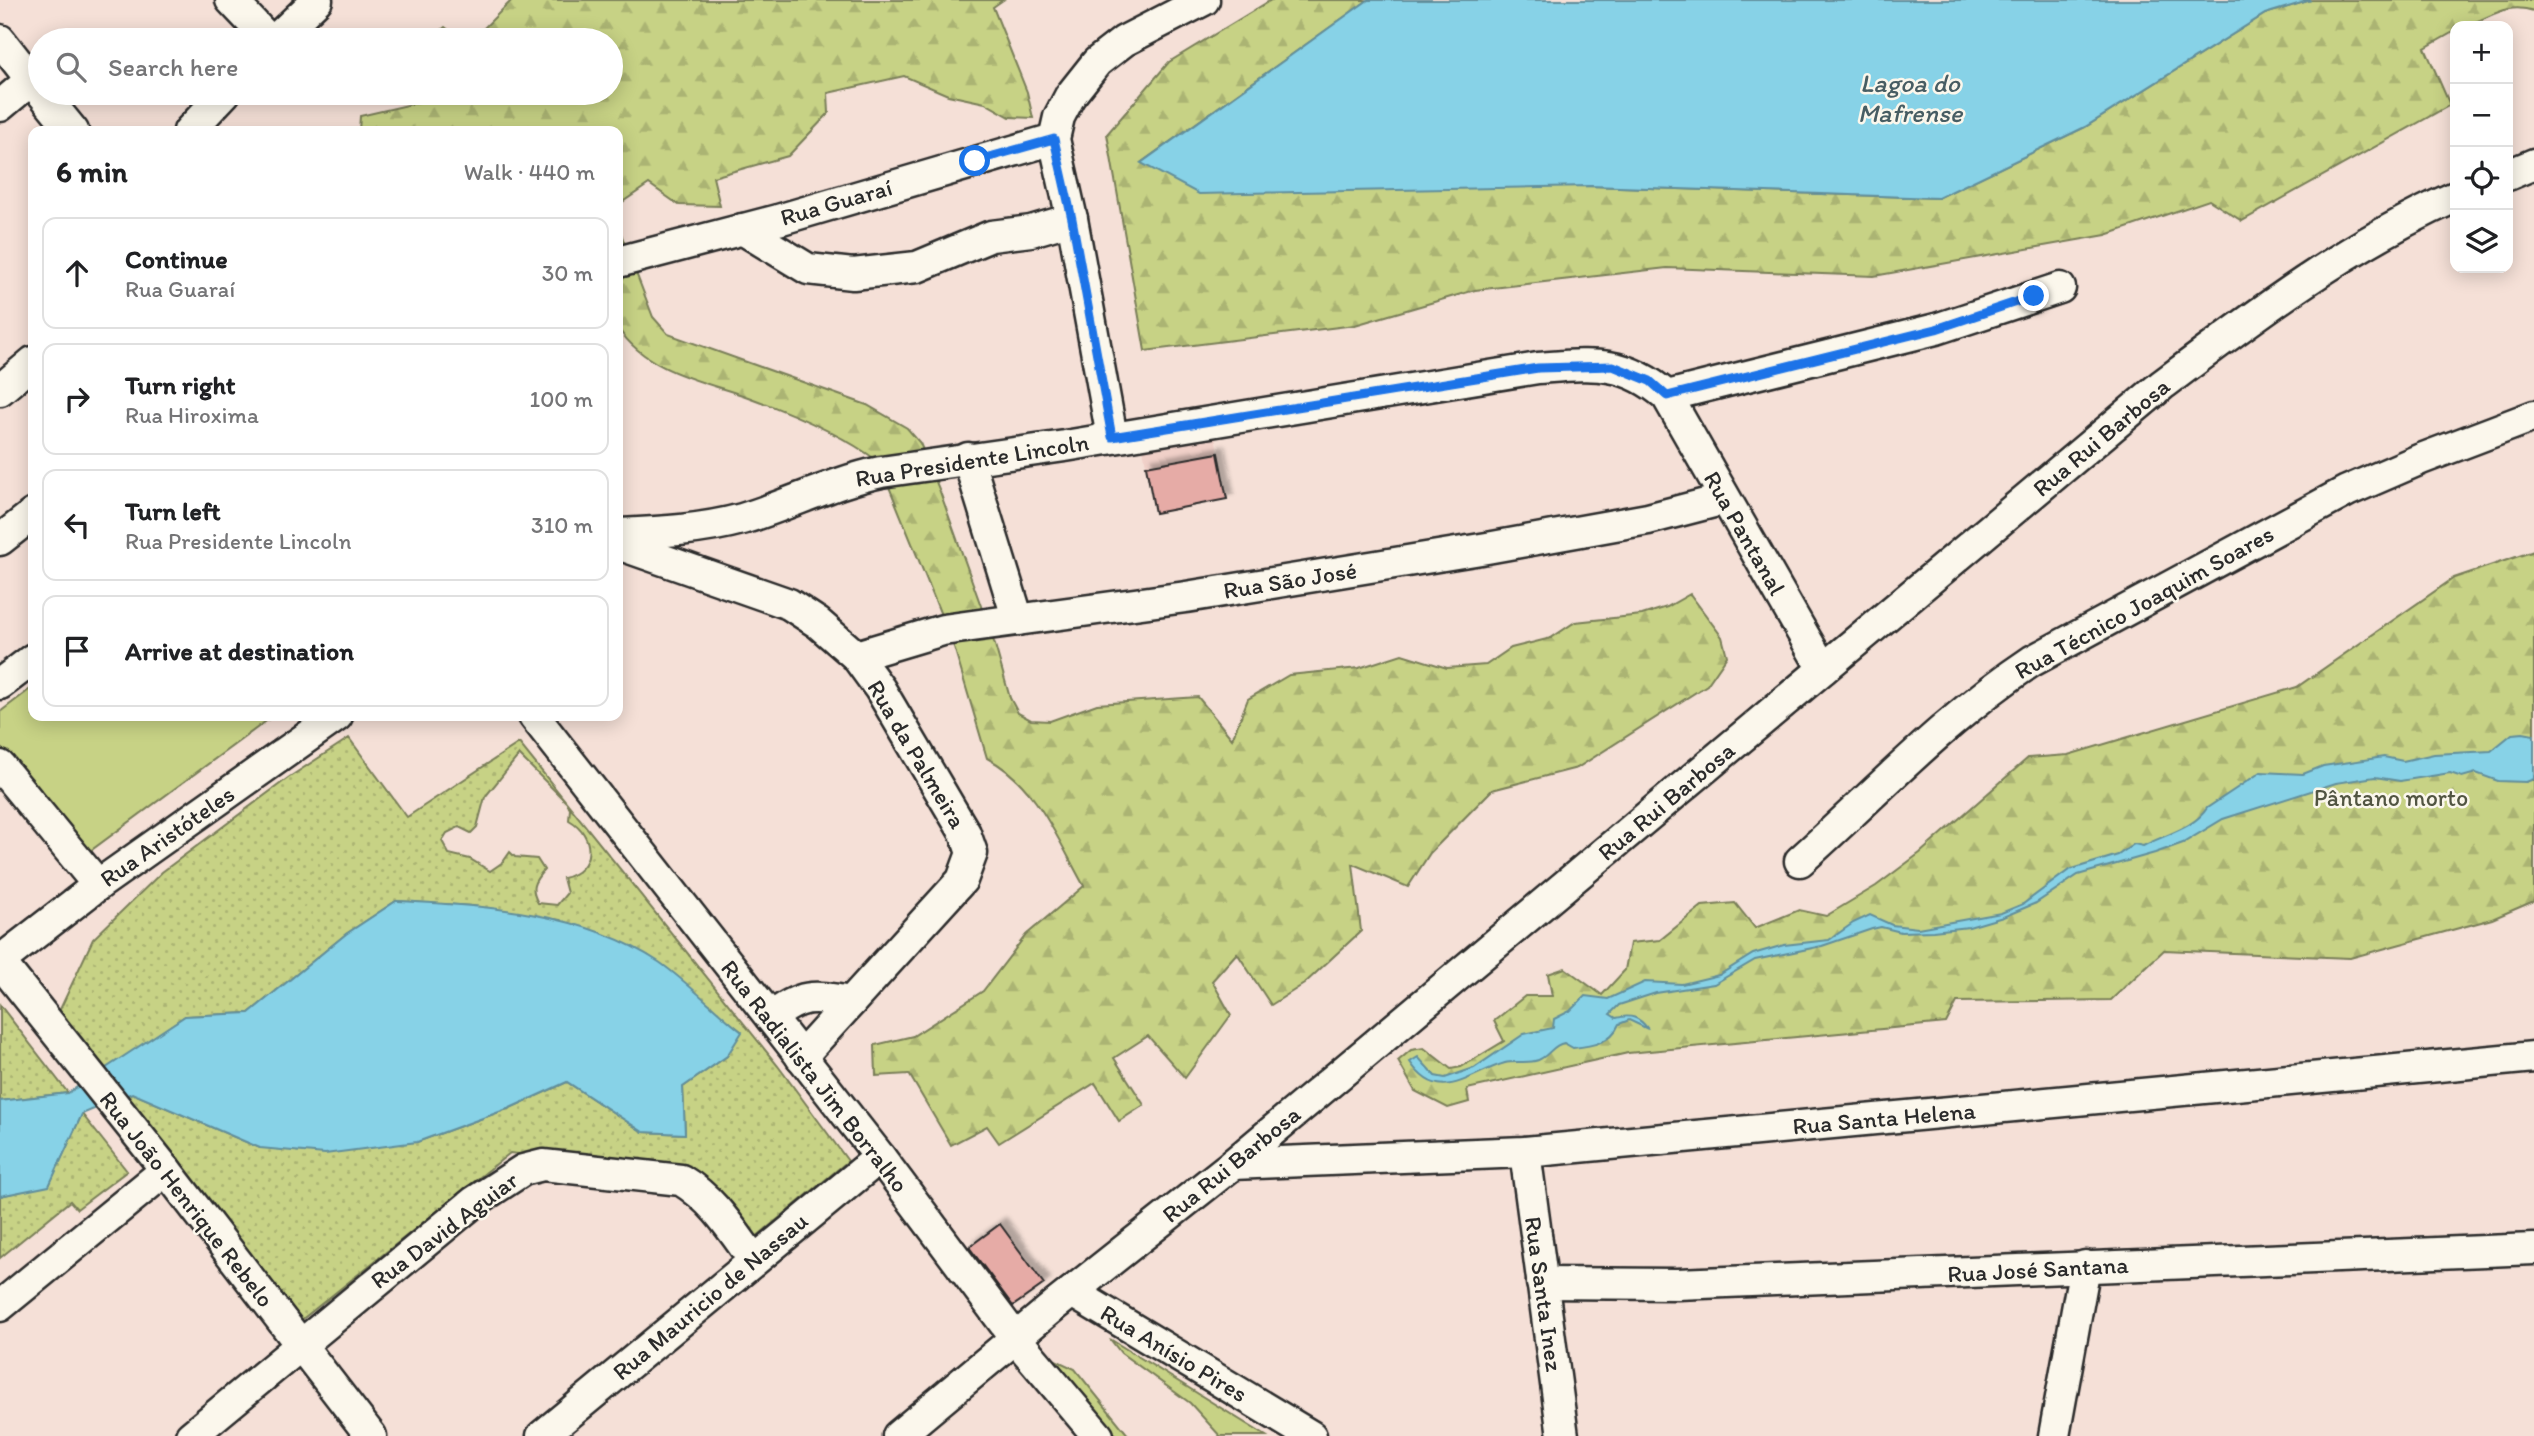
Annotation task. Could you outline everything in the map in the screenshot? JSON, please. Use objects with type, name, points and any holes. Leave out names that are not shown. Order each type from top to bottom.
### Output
[{"type":"street","points":[[232,0],[258,28]]},
{"type":"street","points":[[288,28],[317,0]]},
{"type":"street","points":[[1112,437],[1072,219],[1054,139],[1059,117],[1070,96],[1097,62],[1124,41],[1204,0]]},
{"type":"street","points":[[0,40],[28,75]]},
{"type":"street","points":[[0,106],[28,93]]},
{"type":"street","points":[[52,105],[69,126]]},
{"type":"street","points":[[194,126],[214,105]]},
{"type":"street","name":"Rua Guaraí","points":[[623,260],[1054,139]]},
{"type":"street","points":[[2513,173],[2534,164]]},
{"type":"street","name":"Rua Rui Barbosa","points":[[898,1436],[1072,1292],[1233,1164],[2162,385],[2254,316],[2387,229],[2450,199]]},
{"type":"street","points":[[742,229],[808,269],[853,274],[917,267],[991,236],[1031,231],[1072,219]]},
{"type":"street","points":[[1667,396],[1936,329],[2060,288]]},
{"type":"street","points":[[0,390],[28,366]]},
{"type":"street","name":"Rua Presidente Lincoln","points":[[623,534],[709,526],[741,519],[851,478],[881,472],[1538,368],[1613,366],[1650,381],[1667,396]]},
{"type":"street","name":"Rua Pantanal","points":[[1667,396],[1824,669]]},
{"type":"street","name":"Rua Técnico Joaquim Soares","points":[[1800,861],[1932,738],[1989,691],[2032,661],[2347,491],[2421,459],[2534,416]]},
{"type":"street","points":[[968,458],[1006,622]]},
{"type":"street","name":"Rua São José","points":[[856,656],[943,630],[1186,597],[1474,550],[1648,519],[1725,499]]},
{"type":"street","points":[[0,540],[28,518]]},
{"type":"street","name":"Rua da Palmeira","points":[[623,546],[789,604],[818,623],[856,656],[880,689],[950,806],[972,853],[962,880],[943,905],[801,1057]]},
{"type":"street","points":[[0,684],[28,663]]},
{"type":"street","name":"Rua Aristóteles","points":[[0,962],[98,885],[330,721]]},
{"type":"street","name":"Rua Radialista Jim Borralho","points":[[538,721],[880,1157],[1016,1339],[1098,1436]]},
{"type":"street","points":[[0,766],[98,885]]},
{"type":"street","name":"Rua João Henrique Rebelo","points":[[0,962],[166,1170],[371,1436]]},
{"type":"street","points":[[771,1018],[789,1003],[805,997],[851,1002]]},
{"type":"street","name":"Rua Santa Helena","points":[[1233,1164],[1525,1152],[2534,1057]]},
{"type":"street","name":"Rua Santa Inez","points":[[1525,1152],[1563,1436]]},
{"type":"street","name":"Rua Mauricio de Nassau","points":[[542,1436],[753,1259],[880,1157]]},
{"type":"street","name":"Rua David Aguiar","points":[[191,1436],[474,1202],[523,1170],[543,1165],[681,1180],[697,1189],[715,1208],[753,1259]]},
{"type":"street","points":[[0,1306],[166,1170]]},
{"type":"street","name":"Rua José Santana","points":[[1542,1283],[1677,1284],[2534,1248]]},
{"type":"street","points":[[2054,1436],[2085,1266]]},
{"type":"street","name":"Rua Anísio Pires","points":[[1072,1292],[1311,1436]]},
{"type":"shaded area","points":[[1215,436],[1227,499],[1155,513],[1143,449]]},
{"type":"green space","points":[[512,0],[1003,0],[993,7],[1027,92],[1033,118],[1010,117],[985,103],[948,95],[904,76],[828,93],[829,113],[788,156],[713,177],[720,206],[679,205],[649,184],[623,202],[623,126],[359,126],[360,116],[408,105],[623,105],[623,28],[484,28]]},
{"type":"green space","points":[[1271,0],[1368,0],[1142,162],[1590,186],[1938,198],[2085,127],[2265,14],[2311,0],[2534,0],[2534,11],[2511,9],[2477,21],[2450,21],[2450,34],[2425,48],[2450,105],[2242,221],[2209,200],[2106,235],[1874,276],[1667,268],[1475,290],[1355,325],[1145,351],[1107,134],[1169,62]]},
{"type":"green space","points":[[623,239],[653,317],[668,334],[867,405],[907,428],[920,443],[939,489],[995,645],[1010,698],[1018,713],[1031,720],[1050,721],[1097,704],[1198,697],[1232,739],[1248,699],[1289,675],[1359,668],[1402,654],[1447,668],[1486,665],[1511,648],[1551,638],[1575,622],[1642,615],[1667,607],[1690,594],[1722,637],[1727,656],[1707,685],[1577,768],[1492,790],[1430,853],[1408,887],[1353,864],[1361,931],[1304,984],[1271,1005],[1237,953],[1212,981],[1231,1015],[1185,1078],[1148,1036],[1114,1058],[1144,1105],[1119,1121],[1095,1083],[999,1143],[987,1126],[951,1145],[909,1074],[876,1076],[875,1045],[913,1036],[983,991],[1026,935],[1084,886],[1055,832],[1032,797],[1004,769],[987,758],[954,647],[879,462],[850,443],[799,417],[694,380],[660,365],[630,343],[623,334]]},
{"type":"green space","name":"Pântano morto","points":[[2534,551],[2534,901],[2492,919],[2350,958],[2164,950],[2111,1000],[1957,1002],[1946,1023],[1628,1053],[1467,1089],[1469,1102],[1448,1108],[1415,1091],[1398,1061],[1411,1050],[1424,1048],[1451,1069],[1461,1067],[1504,1041],[1494,1021],[1525,996],[1552,996],[1548,974],[1565,968],[1602,995],[1625,970],[1630,943],[1660,940],[1702,906],[1735,903],[1755,928],[1799,910],[1826,916],[1876,886],[1920,853],[2028,758],[2068,755],[2297,687],[2454,578]]},
{"type":"green space","points":[[28,691],[28,721],[266,721],[82,857],[0,747],[0,712]]},
{"type":"green space","points":[[349,738],[407,817],[519,743],[778,1066],[848,1161],[750,1242],[698,1175],[510,1153],[295,1325],[117,1099],[132,1093],[260,1148],[417,1142],[510,1108],[567,1082],[643,1132],[685,1134],[683,1087],[727,1056],[741,1031],[707,1005],[560,920],[473,906],[396,901],[346,934],[249,1013],[185,1016],[100,1074],[55,1020],[93,939],[162,872],[288,778]],"holes":[[[519,755],[570,809],[569,820],[584,834],[588,852],[587,861],[582,868],[563,878],[567,893],[557,905],[538,903],[534,894],[537,878],[544,870],[537,859],[515,857],[510,852],[503,862],[490,871],[470,859],[449,854],[442,841],[447,833],[459,827],[471,833],[477,827],[485,797]]]},
{"type":"green space","points":[[0,1005],[68,1093],[0,1101]]},
{"type":"green space","points":[[82,1114],[127,1171],[77,1209],[70,1201],[0,1258],[0,1196],[49,1185]]},
{"type":"green space","points":[[1110,1339],[1266,1436],[1220,1436],[1190,1403],[1121,1353]]},
{"type":"green space","points":[[1047,1356],[1075,1369],[1129,1436],[1099,1436]]},
{"type":"water","name":"Lagoa do Mafrense","points":[[1368,0],[2311,0],[2265,14],[2085,127],[1938,198],[1590,186],[1199,194],[1141,163]]},
{"type":"water","points":[[2512,734],[2534,735],[2534,779],[2526,782],[2498,781],[2476,773],[2462,777],[2450,773],[2400,781],[2375,777],[2336,783],[2223,819],[2183,843],[2155,853],[2078,875],[2036,903],[2003,917],[1969,927],[1933,931],[1901,932],[1881,927],[1872,929],[1822,946],[1755,960],[1714,984],[1656,993],[1619,1005],[1610,1014],[1616,1018],[1634,1018],[1648,1029],[1629,1020],[1619,1024],[1611,1035],[1600,1042],[1573,1048],[1564,1043],[1557,1045],[1538,1060],[1505,1063],[1467,1079],[1444,1085],[1432,1083],[1410,1062],[1418,1057],[1435,1076],[1445,1078],[1474,1068],[1524,1034],[1553,1028],[1554,1019],[1570,1011],[1585,996],[1608,999],[1645,982],[1682,984],[1719,975],[1753,954],[1784,945],[1829,940],[1870,915],[1892,925],[1918,928],[2001,913],[2023,904],[2069,870],[2118,855],[2134,844],[2143,846],[2187,826],[2207,808],[2261,772],[2303,774],[2323,766],[2384,757],[2403,761],[2434,754],[2491,751]]},
{"type":"water","points":[[396,901],[498,909],[566,922],[629,945],[680,978],[742,1032],[727,1056],[683,1087],[685,1134],[643,1132],[567,1082],[510,1108],[417,1142],[325,1154],[260,1148],[132,1093],[82,1114],[49,1186],[0,1196],[0,1101],[68,1093],[185,1016],[249,1013],[346,934]]},
{"type":"building","points":[[1218,453],[1227,499],[1155,513],[1146,466]]},
{"type":"building","points":[[1000,1224],[1044,1284],[1013,1306],[969,1247]]},
{"type":"route","points":[[975,161],[1054,139],[1072,219],[1112,437],[1400,389],[1538,368],[1585,364],[1613,366],[1632,371],[1650,381],[1667,396],[1936,329],[2034,296]]}]
